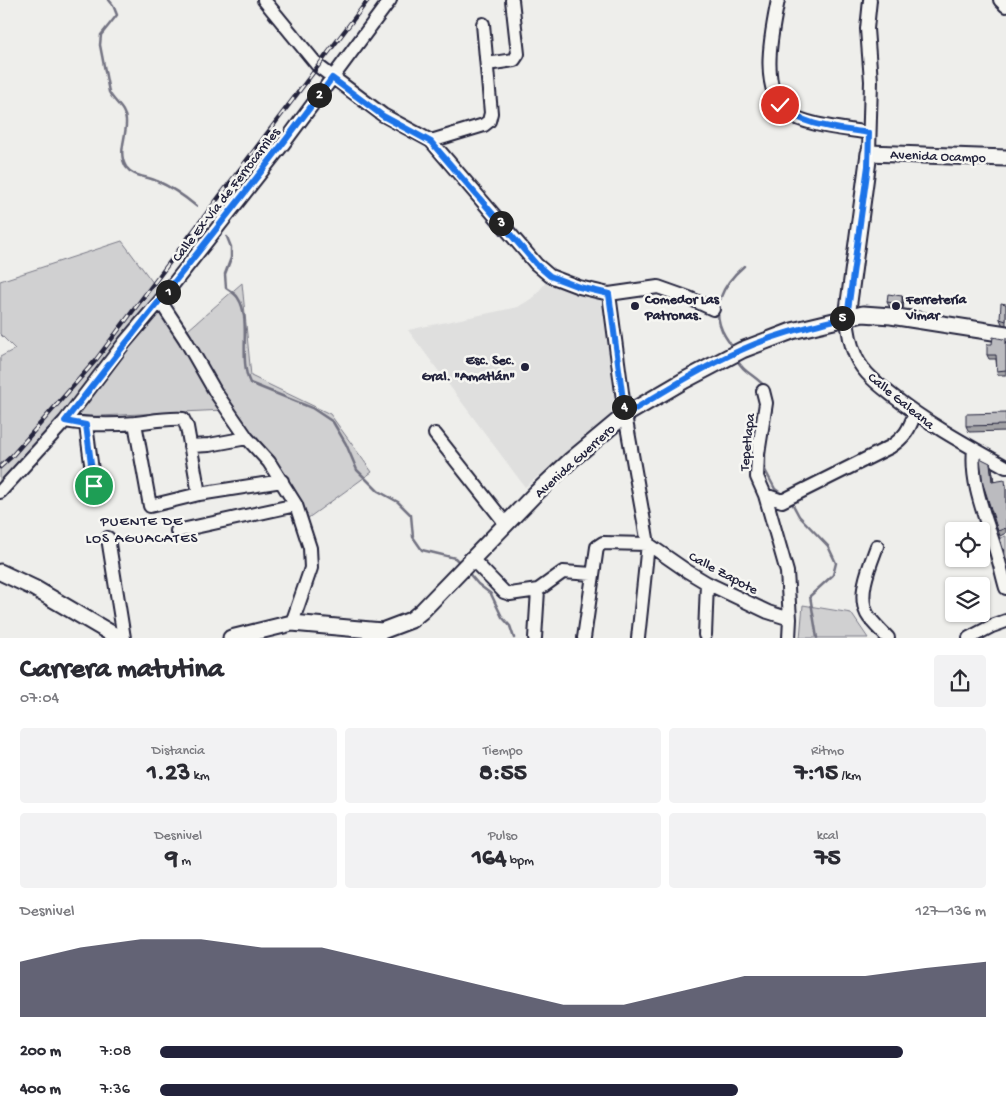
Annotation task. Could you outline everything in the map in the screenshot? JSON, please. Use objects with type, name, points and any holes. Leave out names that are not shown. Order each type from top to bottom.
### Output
[{"type":"main road","name":"Avenida Ocampo","points":[[869,153],[1006,158]]},
{"type":"main road","name":"Calle Galeana","points":[[847,317],[869,153]]},
{"type":"main road","name":"Avenida Guerrero","points":[[231,638],[292,623],[382,631],[411,620],[456,577],[570,460],[625,415],[684,380],[736,353],[792,331],[863,314],[891,316],[1006,334]]},
{"type":"main road","points":[[0,572],[34,588],[119,638]]},
{"type":"street","points":[[264,0],[318,66],[332,78],[383,116],[431,142],[536,264],[550,276],[579,287],[609,294],[658,287],[689,298],[713,310]]},
{"type":"street","name":"Calle Ex-Vía de Ferrocarriles","points":[[0,492],[65,421],[125,342],[160,301],[284,143],[390,0]]},
{"type":"street","points":[[487,64],[514,60],[518,54],[512,0]]},
{"type":"street","points":[[778,0],[769,60],[770,77],[780,105],[789,114],[803,120],[869,133]]},
{"type":"street","name":"Calle Galeana","points":[[869,153],[871,81],[867,28],[870,0]]},
{"type":"street","points":[[1000,0],[1006,6]]},
{"type":"street","points":[[431,142],[484,125],[489,121],[491,113],[484,24]]},
{"type":"street","points":[[609,294],[625,415],[648,544],[638,638]]},
{"type":"street","points":[[160,301],[185,339],[216,393],[247,438],[269,462],[296,505],[310,548],[310,568],[292,623]]},
{"type":"street","name":"Calle Galeana","points":[[847,317],[849,338],[857,359],[881,386],[915,414],[1006,467]]},
{"type":"street","name":"Tepetlapa","points":[[763,391],[766,403],[758,454],[757,477],[765,495],[787,572],[790,619],[789,638]]},
{"type":"street","points":[[765,495],[782,501],[890,447],[903,438],[915,414]]},
{"type":"street","points":[[65,421],[86,425],[183,420],[186,426],[199,494]]},
{"type":"street","points":[[135,423],[150,506],[199,494],[282,481]]},
{"type":"street","points":[[86,425],[94,486]]},
{"type":"street","points":[[435,434],[506,524]]},
{"type":"street","points":[[190,446],[209,446],[247,438]]},
{"type":"street","points":[[974,448],[974,474],[981,507],[1006,588]]},
{"type":"street","points":[[177,531],[296,505]]},
{"type":"street","points":[[108,538],[124,638]]},
{"type":"street","points":[[584,638],[596,547],[603,543],[648,544]]},
{"type":"street","name":"Calle Zapote","points":[[648,544],[687,571],[768,612],[790,619]]},
{"type":"street","points":[[877,546],[867,576],[864,597],[867,614],[888,638]]},
{"type":"street","points":[[470,562],[504,592],[510,594],[538,590],[563,572],[592,574]]},
{"type":"street","points":[[705,635],[708,582]]},
{"type":"street","points":[[535,638],[538,590]]},
{"type":"street","points":[[969,638],[1006,621]]},
{"type":"shaded area","points":[[122,241],[188,330],[242,283],[251,376],[330,414],[372,472],[304,521],[224,410],[79,417],[0,489],[0,357],[15,349],[0,334],[0,281]]},
{"type":"shaded area","name":"Esc. Sec. Gral. \"Amatlán\"","points":[[546,282],[599,299],[607,311],[619,410],[525,487],[408,330],[518,307],[534,297]]},
{"type":"shaded area","points":[[1006,536],[1006,579],[994,540]]},
{"type":"shaded area","points":[[803,605],[851,613],[868,638],[800,638]]},
{"type":"building","points":[[888,294],[902,296],[902,304],[887,302]]},
{"type":"building","points":[[1001,303],[1006,304],[1006,321],[1000,319]]},
{"type":"building","points":[[993,337],[1006,338],[1006,370],[997,371],[996,355],[987,355],[987,344],[992,344]]},
{"type":"building","points":[[1006,413],[1006,425],[966,426],[966,414]]},
{"type":"building","points":[[980,458],[990,463],[992,482],[1005,480],[1006,528],[998,531],[983,484]]},
{"type":"waterway","points":[[109,0],[117,15],[101,35],[100,45],[109,92],[122,109],[125,117],[123,161],[132,173],[153,179],[167,186],[196,206]]},
{"type":"waterway","points":[[227,237],[231,247],[231,258],[225,274],[226,288],[237,297],[242,307],[245,328],[245,363],[250,383],[312,408],[333,422],[346,444],[357,470],[378,491],[398,502],[411,515],[413,537],[422,550],[455,558],[460,563]]},
{"type":"waterway","points":[[733,349],[720,326],[718,307],[730,281],[744,266]]},
{"type":"waterway","points":[[737,359],[742,367],[766,388]]},
{"type":"waterway","points":[[765,447],[765,470],[775,489],[785,496]]},
{"type":"waterway","points":[[791,501],[799,516],[828,546],[836,563],[833,575],[810,596],[817,638]]},
{"type":"waterway","points":[[467,571],[478,584],[491,594],[502,617],[510,626],[514,638]]},
{"type":"railway","points":[[0,467],[12,456],[95,361],[368,0]]},
{"type":"place","name":"Comedor Las Patronas.","points":[[635,306]]},
{"type":"place","name":"Ferretería Vimar","points":[[896,306]]},
{"type":"place","name":"Esc. Sec. Gral. \"Amatlán\"","points":[[525,367]]},
{"type":"district","name":"PUENTE DE LOS AGUACATES","points":[[142,528]]},
{"type":"route","points":[[94,486],[86,425],[65,421],[125,342],[160,301],[284,143],[332,78],[383,116],[431,142],[536,264],[550,276],[579,287],[609,294],[625,415],[684,380],[742,350],[792,331],[847,317],[868,166],[869,133],[803,120],[789,114],[780,105]]}]
